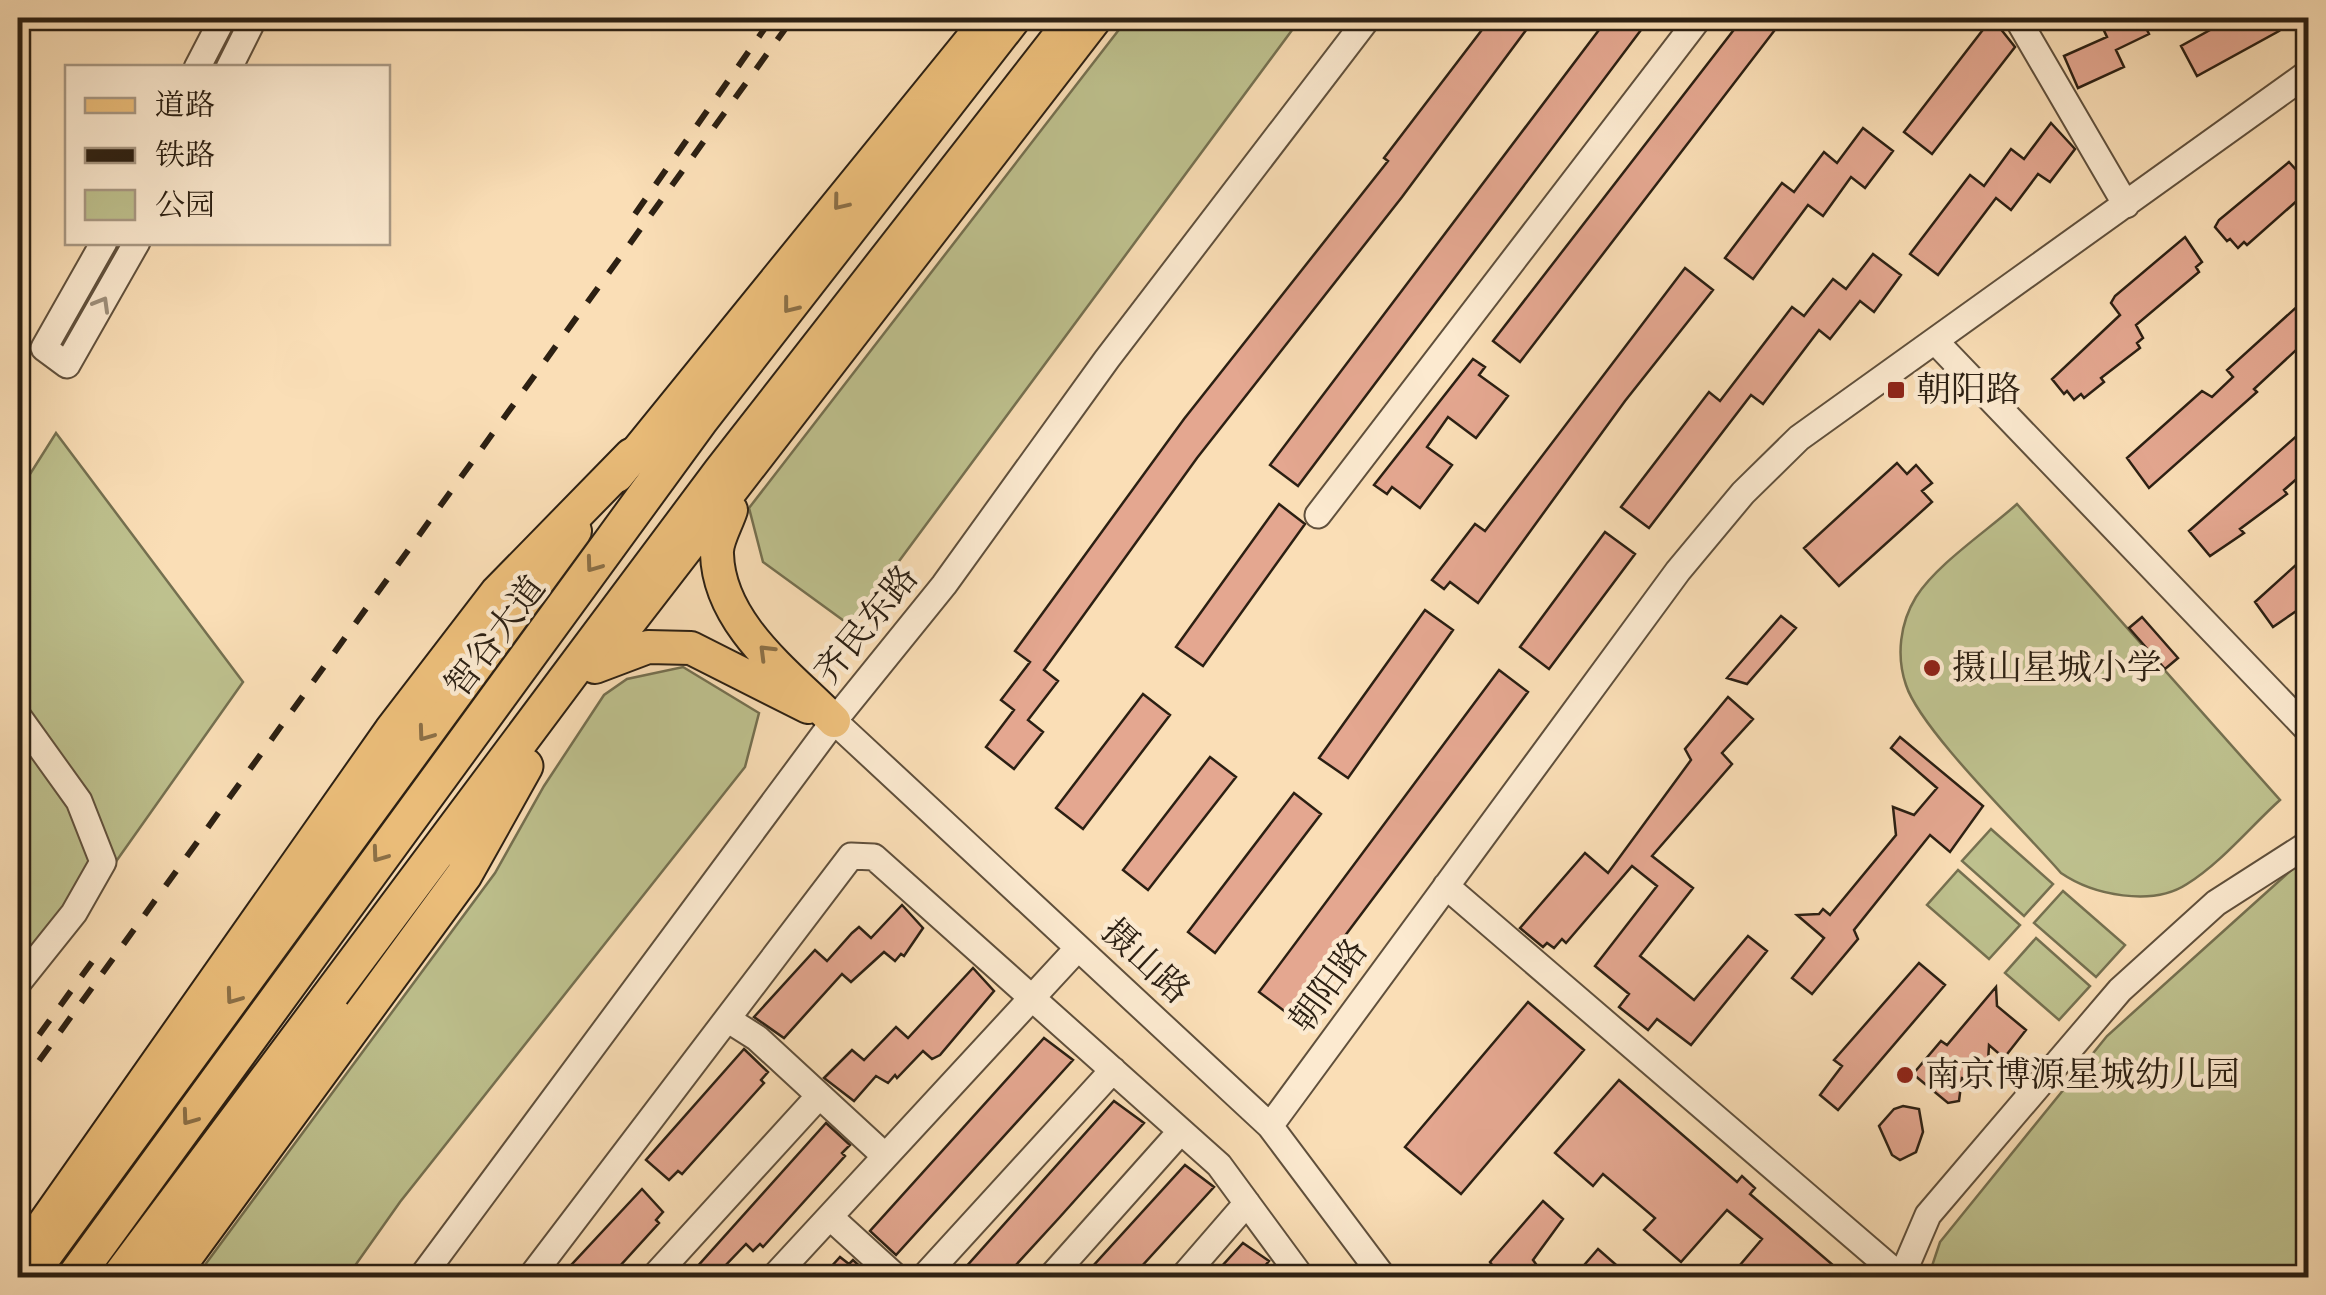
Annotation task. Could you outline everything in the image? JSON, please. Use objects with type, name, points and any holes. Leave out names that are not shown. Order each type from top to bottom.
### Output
[{"type":"highway","name":"智谷大道","points":[[74,1278],[690,434],[958,92],[1009,18]]},
{"type":"highway","points":[[119,1278],[721,472],[1078,21]]},
{"type":"highway","points":[[18,1263],[392,731],[498,593],[632,456]]},
{"type":"highway","points":[[169,1278],[464,874],[537,744]]},
{"type":"main road","name":"智谷大道","points":[[29,1278],[632,456],[989,18]]},
{"type":"main road","points":[[143,1278],[537,744],[740,484],[1078,21]]},
{"type":"main road","points":[[740,484],[716,552],[730,604],[749,635],[834,721]]},
{"type":"main road","points":[[595,667],[648,647],[691,648],[834,721]]},
{"type":"street","points":[[200,65],[224,18]]},
{"type":"street","points":[[230,65],[254,18]]},
{"type":"street","name":"齐民东路","points":[[422,1278],[834,721],[944,585],[1107,360],[1368,18]]},
{"type":"street","points":[[1318,515],[1699,18]]},
{"type":"street","points":[[2017,18],[2126,205]]},
{"type":"street","name":"朝阳路","points":[[1270,1126],[1678,571],[1742,494],[1799,438],[2308,73]]},
{"type":"street","points":[[102,245],[44,348],[67,365],[136,245]]},
{"type":"street","points":[[1935,342],[2308,730]]},
{"type":"street","points":[[18,716],[79,802],[104,862],[74,913],[18,983]]},
{"type":"street","name":"摄山路","points":[[834,721],[1270,1126],[1384,1278]]},
{"type":"street","points":[[1446,886],[1901,1277],[1928,1215],[2120,990],[2216,903],[2308,844]]},
{"type":"street","points":[[530,1278],[851,856],[874,857],[1219,1165],[1302,1277]]},
{"type":"street","points":[[773,1278],[1078,948]]},
{"type":"street","points":[[727,1019],[757,1038],[885,1156]]},
{"type":"street","points":[[923,1278],[1113,1070]]},
{"type":"street","points":[[653,1278],[819,1096]]},
{"type":"street","points":[[1050,1278],[1181,1131]]},
{"type":"street","points":[[1182,1278],[1247,1203]]},
{"type":"street","points":[[830,1217],[896,1278]]},
{"type":"green space","points":[[1128,18],[1301,18],[851,626],[763,562],[749,508]]},
{"type":"green space","points":[[56,433],[243,682],[18,1000],[18,493]]},
{"type":"green space","points":[[2017,504],[2280,800],[2212,866],[2173,891],[2123,895],[2089,887],[2061,873],[1952,754],[1915,705],[1906,685],[1901,640],[1916,597],[1949,560]]},
{"type":"green space","points":[[683,667],[759,713],[745,767],[400,1202],[347,1277],[196,1277],[495,873],[544,786],[604,695],[627,679]]},
{"type":"green space","points":[[1991,829],[2053,884],[2024,916],[1962,861]]},
{"type":"green space","points":[[2308,855],[2308,1277],[1928,1278],[1940,1242],[2107,1036]]},
{"type":"green space","points":[[1958,870],[2020,925],[1989,959],[1927,905]]},
{"type":"green space","points":[[2063,891],[2125,945],[2096,977],[2034,923]]},
{"type":"green space","points":[[2036,938],[2090,986],[2059,1020],[2005,973]]},
{"type":"building","points":[[1491,18],[1535,18],[1402,197],[1197,458],[1044,670],[1058,681],[1028,720],[1043,732],[1014,769],[986,747],[1014,710],[1001,700],[1030,662],[1015,651],[1184,419],[1388,161],[1384,158]]},
{"type":"building","points":[[1608,18],[1650,18],[1298,486],[1270,465]]},
{"type":"building","points":[[1743,18],[1784,18],[1520,362],[1493,341]]},
{"type":"building","points":[[1992,18],[2015,47],[1932,154],[1904,132]]},
{"type":"building","points":[[2098,18],[2141,18],[2149,34],[2116,50],[2124,67],[2078,88],[2064,56],[2107,37]]},
{"type":"building","points":[[2232,18],[2272,18],[2279,31],[2197,76],[2181,46]]},
{"type":"building","points":[[2051,123],[2075,149],[2050,182],[2038,174],[2011,210],[1996,198],[1938,275],[1910,254],[1970,175],[1984,186],[2011,149],[2024,159]]},
{"type":"building","points":[[1863,128],[1893,151],[1865,188],[1851,177],[1823,216],[1808,205],[1753,279],[1725,258],[1782,183],[1794,192],[1824,152],[1837,163]]},
{"type":"building","points":[[2289,162],[2299,173],[2308,164],[2308,191],[2247,245],[2244,242],[2238,248],[2230,239],[2227,241],[2215,227],[2219,220]]},
{"type":"building","points":[[2185,237],[2202,262],[2196,267],[2199,272],[2136,325],[2143,338],[2137,343],[2140,348],[2101,378],[2104,382],[2084,398],[2081,394],[2074,400],[2067,391],[2064,394],[2052,379],[2120,315],[2111,303],[2115,296]]},
{"type":"building","points":[[1873,254],[1901,275],[1874,312],[1860,301],[1830,339],[1819,330],[1763,404],[1751,395],[1649,528],[1621,507],[1709,392],[1720,401],[1792,307],[1804,316],[1833,279],[1846,289]]},
{"type":"building","points":[[1685,268],[1713,290],[1625,401],[1478,603],[1450,582],[1444,589],[1432,580],[1475,524],[1485,531]]},
{"type":"building","points":[[2301,303],[2308,312],[2308,339],[2254,389],[2257,392],[2149,488],[2127,458],[2202,391],[2212,397],[2233,377],[2227,370]]},
{"type":"building","points":[[1473,359],[1485,367],[1479,375],[1508,396],[1476,438],[1448,417],[1427,447],[1452,465],[1420,508],[1392,487],[1387,494],[1374,485]]},
{"type":"building","points":[[2308,426],[2308,469],[2284,490],[2287,494],[2240,529],[2244,533],[2210,556],[2189,531]]},
{"type":"building","points":[[1897,463],[1907,474],[1916,465],[1932,483],[1922,491],[1932,502],[1839,586],[1804,548]]},
{"type":"building","points":[[1279,504],[1305,524],[1203,666],[1176,647]]},
{"type":"building","points":[[1605,532],[1635,554],[1549,669],[1520,647]]},
{"type":"building","points":[[2308,554],[2308,603],[2273,627],[2255,602]]},
{"type":"building","points":[[1425,610],[1453,630],[1348,778],[1319,758]]},
{"type":"building","points":[[1781,616],[1796,628],[1747,684],[1727,678]]},
{"type":"building","points":[[2142,617],[2178,658],[2165,669],[2129,628]]},
{"type":"building","points":[[1499,670],[1528,692],[1287,1013],[1259,992]]},
{"type":"building","points":[[1143,694],[1170,715],[1083,829],[1056,808]]},
{"type":"building","points":[[1728,697],[1753,719],[1722,753],[1732,764],[1652,856],[1693,888],[1640,956],[1694,1000],[1748,936],[1767,951],[1691,1045],[1657,1019],[1648,1030],[1619,1007],[1629,994],[1595,966],[1657,886],[1632,866],[1566,943],[1562,939],[1554,948],[1547,943],[1543,947],[1520,928],[1585,853],[1608,873],[1691,760],[1685,749]]},
{"type":"building","points":[[1900,737],[1983,806],[1950,852],[1930,835],[1854,930],[1858,939],[1812,994],[1792,978],[1824,938],[1797,915],[1819,914],[1823,909],[1830,915],[1896,835],[1893,807],[1914,815],[1937,788],[1891,748]]},
{"type":"building","points":[[1210,757],[1236,777],[1148,890],[1123,870]]},
{"type":"building","points":[[1294,793],[1321,814],[1215,953],[1188,932]]},
{"type":"building","points":[[902,905],[923,928],[904,956],[901,954],[895,961],[884,952],[851,982],[842,974],[784,1038],[754,1017],[815,950],[827,961],[859,927],[871,938]]},
{"type":"building","points":[[1919,963],[1945,985],[1838,1110],[1820,1095],[1842,1066],[1834,1060]]},
{"type":"building","points":[[973,968],[994,991],[940,1055],[932,1059],[923,1051],[888,1083],[876,1076],[854,1101],[824,1078],[852,1050],[864,1060],[896,1027],[908,1038]]},
{"type":"building","points":[[1996,987],[1997,1006],[2026,1030],[2004,1058],[1989,1045],[1987,1079],[1979,1083],[1962,1078],[1959,1101],[1948,1103],[1913,1074],[1941,1041],[1947,1045]]},
{"type":"building","points":[[1528,1002],[1584,1050],[1461,1194],[1405,1147]]},
{"type":"building","points":[[1044,1038],[1073,1060],[896,1255],[870,1231]]},
{"type":"building","points":[[744,1049],[768,1072],[761,1080],[764,1083],[682,1174],[678,1171],[669,1180],[646,1160]]},
{"type":"building","points":[[1619,1080],[1737,1182],[1742,1176],[1755,1188],[1750,1194],[1848,1278],[1729,1278],[1762,1239],[1727,1210],[1681,1262],[1644,1230],[1655,1218],[1603,1174],[1593,1186],[1555,1153]]},
{"type":"building","points":[[1114,1101],[1144,1123],[1004,1278],[956,1278]]},
{"type":"building","points":[[1894,1109],[1919,1109],[1923,1132],[1916,1152],[1900,1160],[1892,1155],[1879,1126]]},
{"type":"building","points":[[826,1123],[850,1145],[842,1153],[845,1156],[763,1247],[760,1244],[753,1251],[746,1244],[724,1267],[735,1278],[687,1278]]},
{"type":"building","points":[[1185,1165],[1214,1187],[1131,1278],[1082,1278]]},
{"type":"building","points":[[642,1189],[663,1212],[656,1220],[659,1223],[609,1278],[559,1278]]},
{"type":"building","points":[[1543,1201],[1563,1219],[1533,1260],[1546,1278],[1501,1278],[1490,1262]]},
{"type":"building","points":[[1243,1243],[1269,1261],[1255,1278],[1211,1278]]},
{"type":"building","points":[[1598,1249],[1631,1278],[1573,1278]]},
{"type":"building","points":[[840,1257],[849,1264],[853,1260],[867,1273],[863,1278],[821,1278]]},
{"type":"railway","points":[[635,214],[772,18]]},
{"type":"railway","points":[[18,1090],[793,18]]},
{"type":"railway","points":[[18,1064],[97,955]]},
{"type":"place","name":"朝阳路","points":[[1896,390]]},
{"type":"place","name":"摄山星城小学","points":[[1932,668]]},
{"type":"place","name":"南京博源星城幼儿园","points":[[1905,1075]]}]
